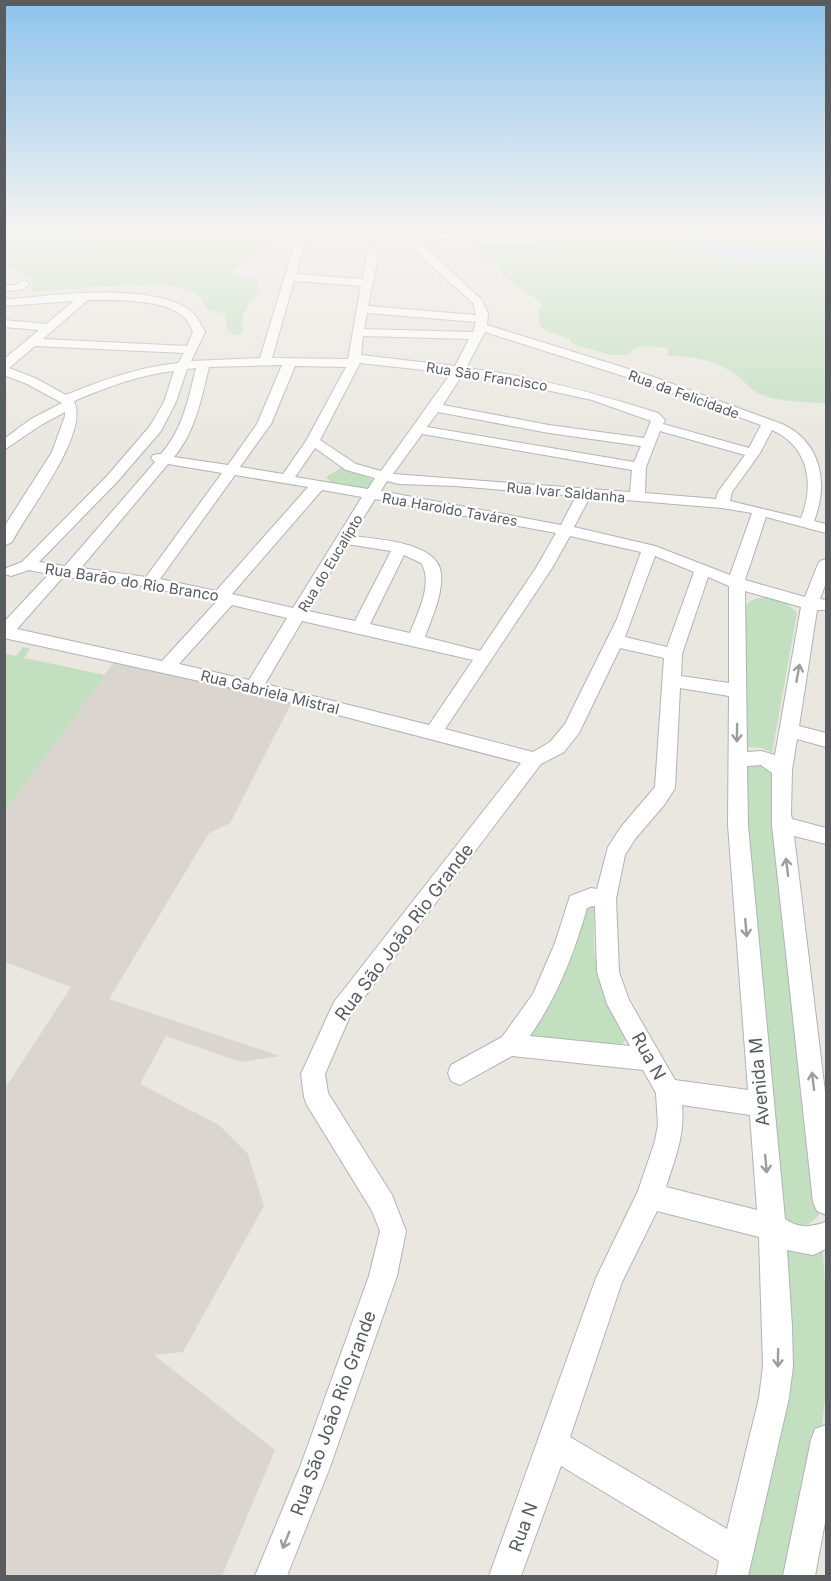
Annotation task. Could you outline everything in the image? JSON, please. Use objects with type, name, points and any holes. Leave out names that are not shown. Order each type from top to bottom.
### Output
[{"type":"street","points":[[4,366],[75,305]]},
{"type":"street","points":[[7,572],[28,565],[112,479],[156,428],[170,402],[183,364],[192,350],[198,332],[193,317],[174,305]]},
{"type":"street","points":[[265,362],[282,305]]},
{"type":"street","points":[[286,480],[313,441],[353,361],[363,305]]},
{"type":"street","points":[[480,305],[480,327]]},
{"type":"street","points":[[362,309],[480,327]]},
{"type":"street","points":[[4,323],[49,328]]},
{"type":"street","points":[[358,332],[480,327]]},
{"type":"street","name":"Rua do Eucalípto","points":[[254,687],[343,538],[371,494],[434,407],[480,327]]},
{"type":"street","name":"Rua da Felicidade","points":[[480,327],[660,384],[768,425],[785,429],[807,451],[813,462],[817,489],[814,506],[806,523]]},
{"type":"street","points":[[33,342],[192,350]]},
{"type":"street","name":"Rua São Francisco","points":[[4,446],[68,402],[132,374],[183,364],[353,361],[395,362],[539,383],[595,397],[655,421],[753,453]]},
{"type":"street","points":[[150,582],[264,424],[290,362]]},
{"type":"street","points":[[5,632],[63,572],[187,427],[203,364]]},
{"type":"street","points":[[4,371],[31,381],[68,402],[71,420],[60,447],[4,542]]},
{"type":"street","points":[[434,407],[549,429],[648,443]]},
{"type":"street","points":[[637,498],[639,467],[655,421]]},
{"type":"street","points":[[722,504],[727,488],[753,453],[768,425]]},
{"type":"street","points":[[418,429],[639,467]]},
{"type":"street","name":"Rua Ivar Saldanha","points":[[313,441],[351,467],[383,477],[722,504],[826,529]]},
{"type":"street","name":"Rua Haroldo Taváres","points":[[162,458],[565,530],[650,549],[737,583],[782,596]]},
{"type":"street","points":[[166,668],[318,485]]},
{"type":"street","points":[[433,733],[533,584],[585,494]]},
{"type":"street","name":"Avenida M","points":[[735,1565],[774,1398],[778,1366],[772,1227],[738,825],[736,762],[737,583],[760,512]]},
{"type":"street","points":[[343,538],[400,548],[426,558],[432,567],[428,604],[416,639]]},
{"type":"street","points":[[360,627],[400,548]]},
{"type":"street","name":"Rua São João Rio Grande","points":[[272,1576],[315,1467],[383,1276],[393,1231],[383,1204],[316,1097],[313,1074],[342,1009],[438,887],[534,759],[549,753],[564,738],[615,641],[650,549]]},
{"type":"street","points":[[826,564],[788,730],[782,770],[782,825],[823,1133],[826,1202]]},
{"type":"street","name":"Rua Barão do Rio Branco","points":[[28,565],[63,572],[150,582],[225,597],[416,639],[482,657]]},
{"type":"street","name":"Rua N","points":[[505,1576],[554,1444],[610,1278],[650,1196],[668,1141],[671,1125],[669,1091],[619,1004],[608,972],[605,899],[615,853],[628,832],[665,788],[674,654],[703,569]]},
{"type":"street","points":[[737,612],[744,602],[754,596],[782,596],[800,606],[815,610]]},
{"type":"street","name":"Rua Gabriela Mistral","points":[[5,632],[254,687],[534,759]]},
{"type":"street","points":[[615,641],[674,654]]},
{"type":"street","points":[[673,681],[737,691]]},
{"type":"street","points":[[788,730],[826,740]]},
{"type":"street","points":[[736,762],[754,757],[763,758],[770,760],[782,770]]},
{"type":"street","points":[[782,825],[826,836]]},
{"type":"street","points":[[460,1073],[510,1045],[541,1001],[566,943],[578,902],[591,897],[605,899]]},
{"type":"street","points":[[510,1045],[650,1059]]},
{"type":"street","points":[[669,1091],[760,1104]]},
{"type":"street","points":[[650,1196],[772,1227],[781,1234],[802,1241],[813,1241],[826,1235]]},
{"type":"street","points":[[799,1576],[819,1522],[826,1440]]},
{"type":"street","points":[[554,1444],[735,1565]]},
{"type":"shaded area","points":[[114,662],[292,702],[230,823],[209,833],[109,999],[280,1056],[241,1062],[166,1036],[140,1084],[219,1125],[248,1154],[264,1206],[183,1352],[154,1355],[275,1450],[222,1576],[5,1576],[4,1090],[71,987],[5,962],[5,811]]},
{"type":"green space","points":[[204,305],[249,305],[242,321],[243,333],[234,335],[227,330],[225,314],[206,309]]},
{"type":"green space","points":[[542,305],[826,305],[826,403],[769,397],[756,392],[733,373],[716,364],[688,357],[668,356],[668,348],[641,347],[628,355],[611,355],[575,345],[568,338],[546,331],[539,325],[539,310]]},
{"type":"green space","points":[[344,466],[375,481],[367,492],[334,485],[326,477]]},
{"type":"green space","points":[[767,598],[786,603],[797,613],[772,753],[762,748],[747,747],[745,610],[748,603],[753,600]]},
{"type":"green space","points":[[23,647],[30,649],[24,658],[105,675],[5,811],[5,654],[16,656]]},
{"type":"green space","points":[[751,765],[762,765],[775,769],[773,825],[819,1215],[810,1223],[802,1226],[783,1218],[745,820],[745,768]]},
{"type":"green space","points":[[594,902],[594,949],[598,974],[626,1039],[619,1048],[525,1036],[580,911]]},
{"type":"green space","points":[[785,1244],[822,1246],[827,1336],[822,1425],[811,1482],[787,1576],[742,1576],[782,1416]]}]
